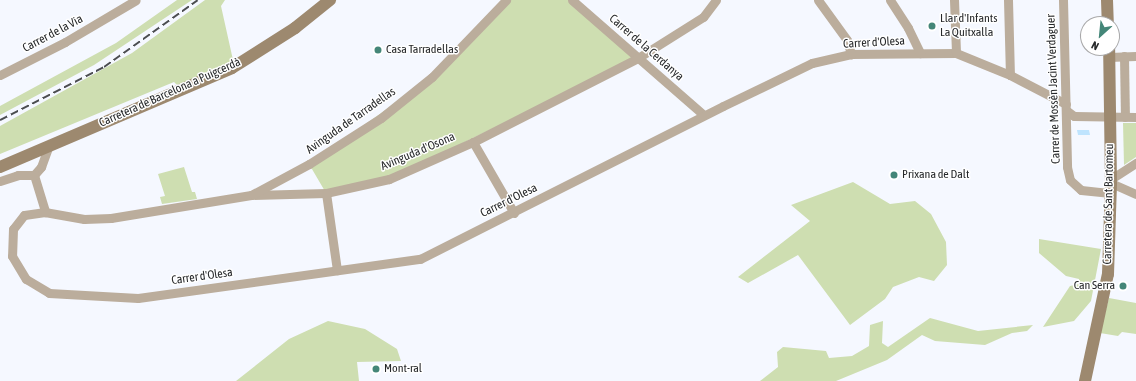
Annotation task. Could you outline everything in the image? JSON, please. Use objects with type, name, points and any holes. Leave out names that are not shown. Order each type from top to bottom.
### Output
[{"type":"street","name":"Carrer de la Via","points":[[0,75],[65,42],[136,0]]},
{"type":"street","name":"Carretera de Barcelona a Puigcerdà","points":[[0,167],[48,148],[232,68],[295,28],[330,0]]},
{"type":"street","name":"Avinguda de Tarradellas","points":[[251,195],[296,172],[381,118],[432,77],[506,0]]},
{"type":"street","name":"Carrer de la Cerdanya","points":[[572,0],[704,115]]},
{"type":"street","name":"Avinguda d'Osona","points":[[45,212],[84,220],[111,218],[251,195],[326,193],[389,179],[473,142],[638,58],[703,17],[716,0]]},
{"type":"street","points":[[818,0],[847,40],[851,54]]},
{"type":"street","points":[[890,0],[908,28],[920,54]]},
{"type":"street","points":[[954,0],[956,53]]},
{"type":"street","points":[[1008,0],[1010,75]]},
{"type":"street","name":"Carrer de Mossèn Jacint Verdaguer","points":[[1063,0],[1067,167],[1070,180],[1081,190],[1111,185],[1136,194]]},
{"type":"street","points":[[1107,0],[1108,16]]},
{"type":"street","name":"Carrer d'Olesa","points":[[45,212],[24,215],[13,229],[12,256],[26,279],[49,293],[138,298],[420,259],[704,115],[812,63],[851,54],[956,53],[1010,75],[1066,107],[1074,116],[1136,117]]},
{"type":"street","points":[[1120,55],[1136,56]]},
{"type":"street","name":"Carretera de Sant Bartomeu","points":[[1085,381],[1108,274],[1111,185],[1109,56]]},
{"type":"street","points":[[1124,56],[1125,117]]},
{"type":"street","points":[[473,142],[514,212]]},
{"type":"street","points":[[0,181],[18,175],[34,175],[41,167],[48,148]]},
{"type":"street","points":[[1111,185],[1136,163]]},
{"type":"street","points":[[34,175],[45,212]]},
{"type":"street","points":[[326,193],[337,270]]},
{"type":"green space","points":[[177,0],[192,0],[94,65],[0,115],[0,106],[116,43]]},
{"type":"green space","points":[[205,0],[225,0],[221,6],[233,60],[230,65],[178,86],[174,82],[0,154],[0,126],[132,53]]},
{"type":"green space","points":[[506,0],[572,0],[639,57],[389,179],[326,193],[309,164],[432,77]]},
{"type":"green space","points":[[1123,123],[1136,123],[1136,157],[1124,165]]},
{"type":"green space","points":[[184,167],[192,192],[195,192],[197,199],[162,204],[160,197],[165,196],[158,174]]},
{"type":"green space","points":[[853,182],[890,204],[915,201],[931,214],[946,242],[947,265],[934,281],[919,277],[893,287],[885,299],[850,325],[798,255],[748,283],[738,277],[810,221],[791,205]]},
{"type":"green space","points":[[1039,239],[1101,249],[1091,301],[1074,321],[1043,327],[1070,286],[1079,284],[1079,279],[1066,276],[1039,253]]},
{"type":"green space","points":[[1109,298],[1136,303],[1136,334],[1122,332],[1118,336],[1100,333]]},
{"type":"green space","points":[[930,318],[978,331],[1033,325],[1027,331],[1012,333],[985,345],[935,341],[922,335],[887,360],[836,381],[760,381],[778,367],[777,352],[783,347],[826,351],[829,358],[852,356],[869,346],[870,325],[883,321],[882,343],[888,347]]},
{"type":"green space","points":[[328,321],[365,329],[397,349],[401,361],[357,362],[359,381],[236,381],[289,339]]},
{"type":"water","points":[[1077,130],[1089,130],[1090,135],[1078,135]]},
{"type":"railway","points":[[0,120],[104,67],[198,0]]},
{"type":"place","name":"Llar d'Infants La Quitxalla","points":[[932,26]]},
{"type":"place","name":"Casa Tarradellas","points":[[378,50]]},
{"type":"place","name":"Prixana de Dalt","points":[[894,175]]},
{"type":"place","name":"Can Serra","points":[[1123,286]]},
{"type":"place","name":"Mont-ral","points":[[376,369]]}]
